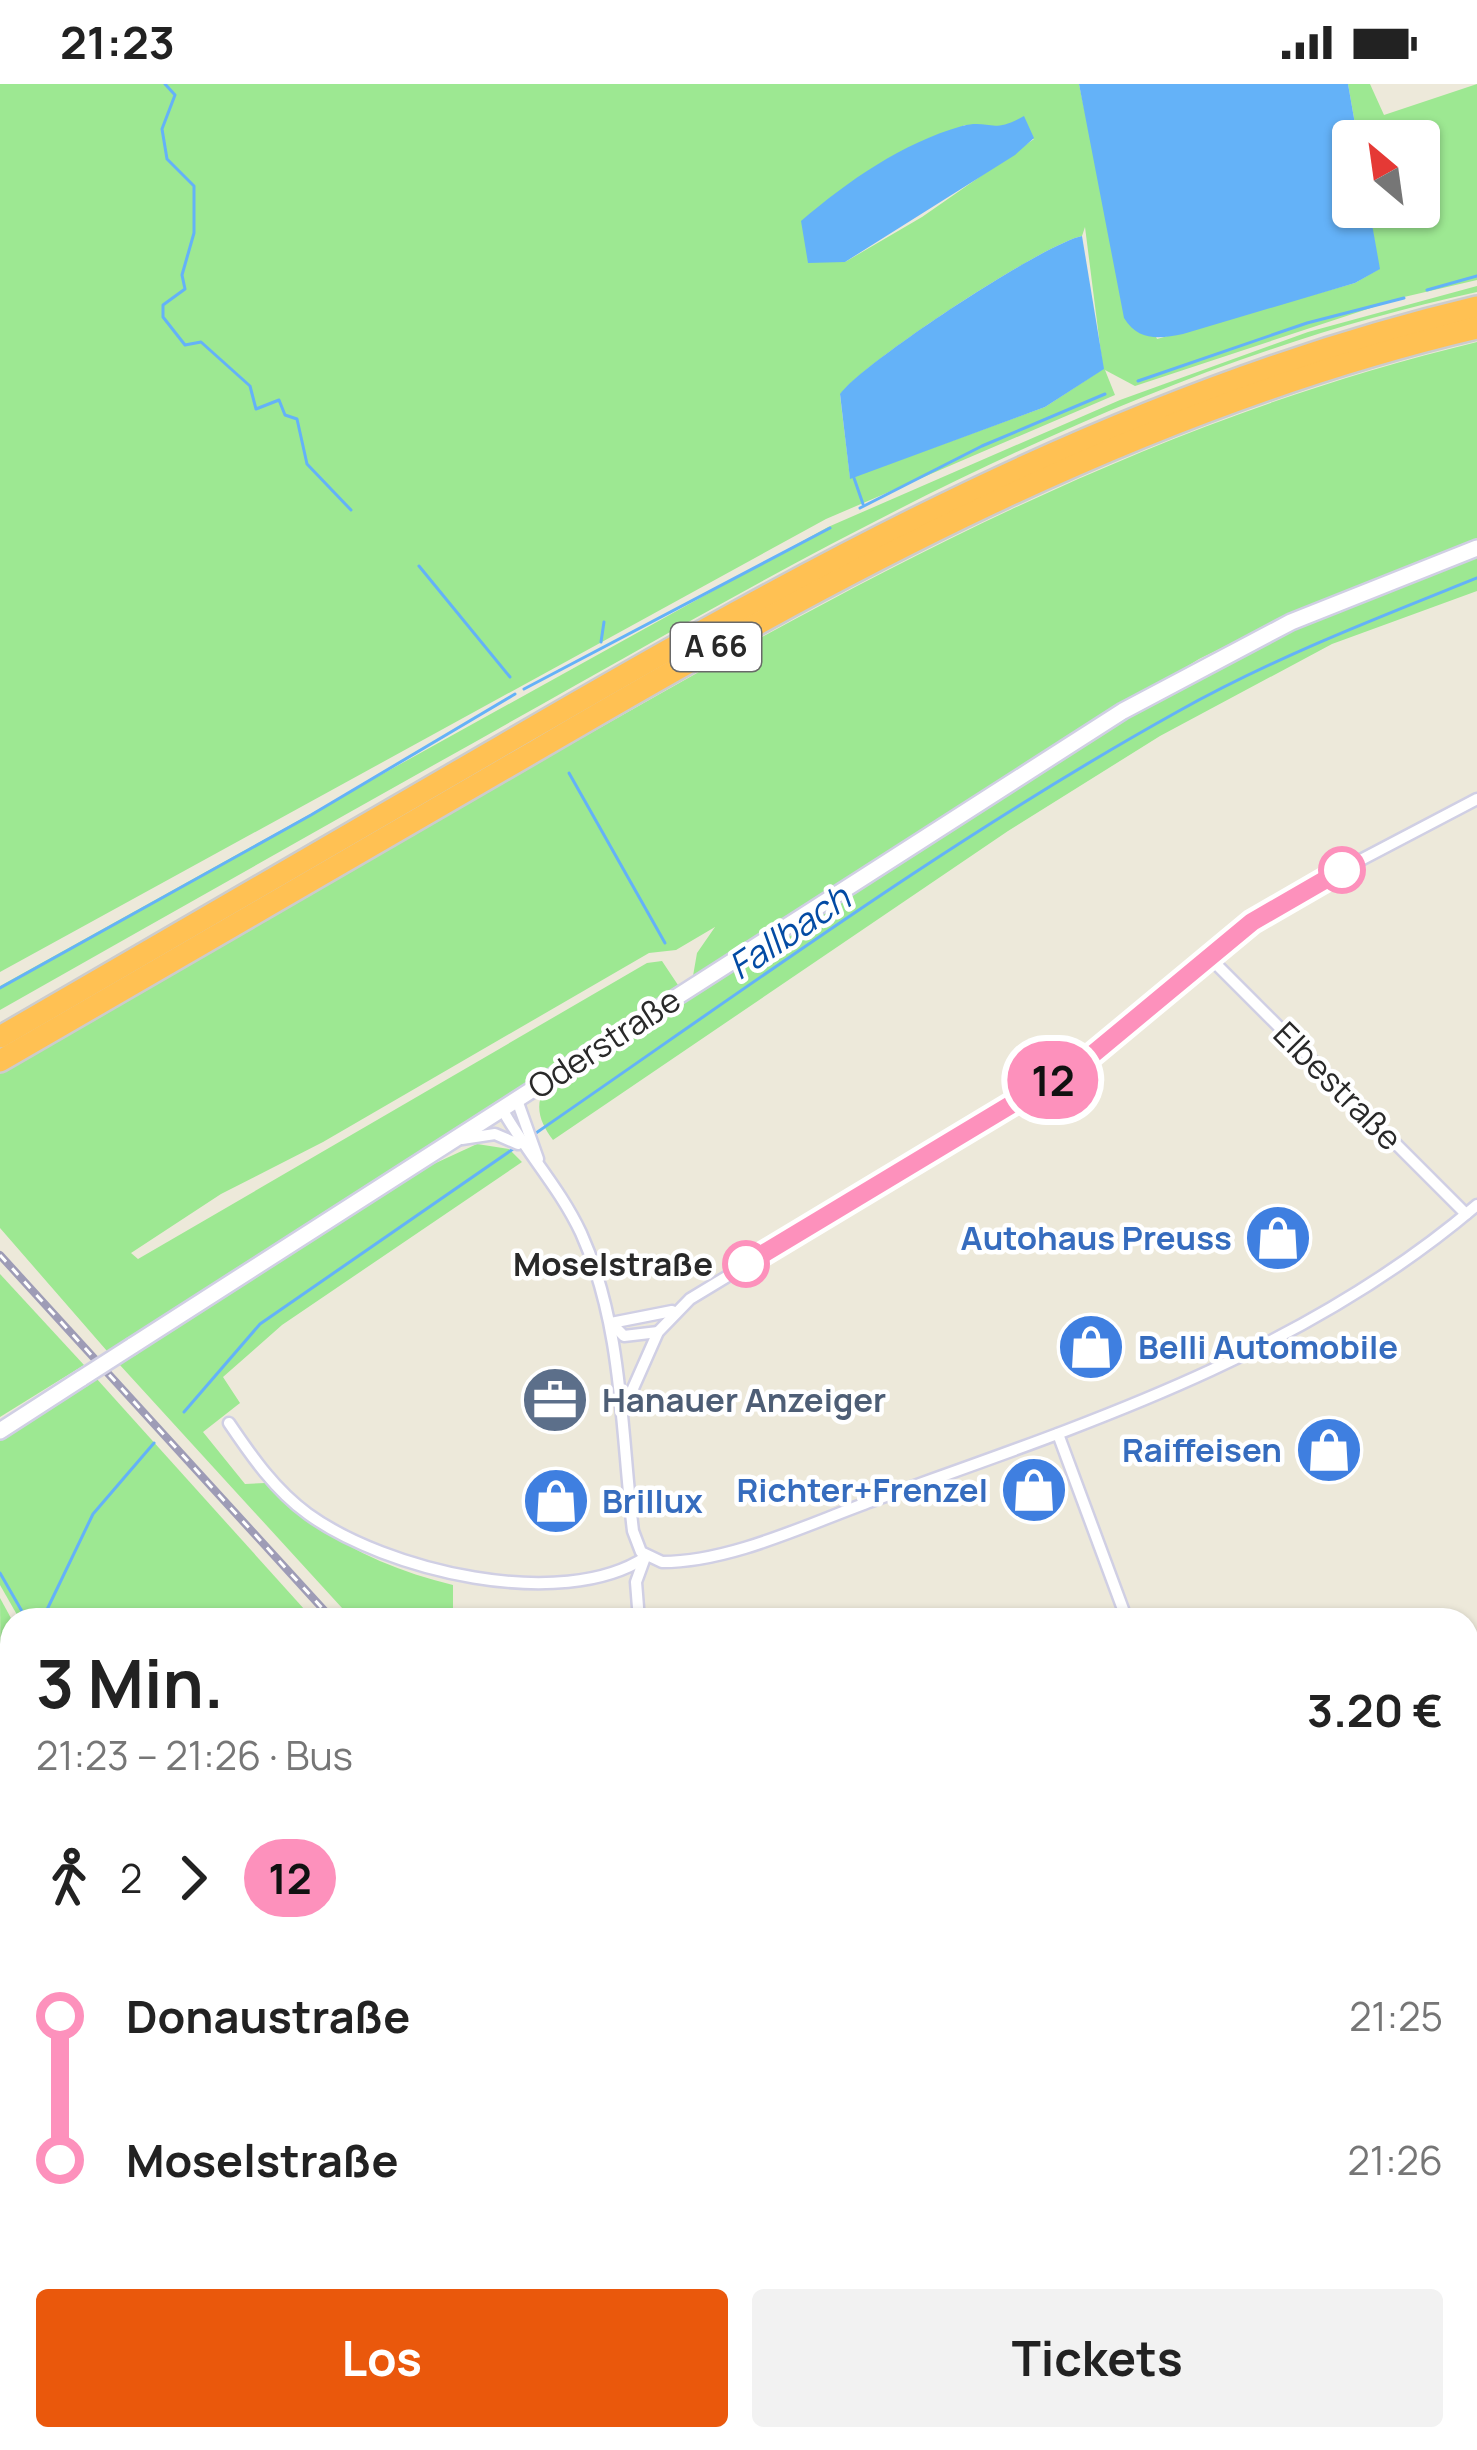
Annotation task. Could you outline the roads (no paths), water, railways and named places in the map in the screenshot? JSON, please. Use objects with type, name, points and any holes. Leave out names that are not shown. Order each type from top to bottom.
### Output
[{"type":"highway","name":"A 66","points":[[0,1037],[647,662],[886,530],[1200,391],[1349,340],[1477,307]]},
{"type":"highway","name":"A 66","points":[[0,1061],[660,678],[897,548],[1057,471],[1208,410],[1364,358],[1477,328]]},
{"type":"street","name":"Oderstraße","points":[[0,1431],[1123,711],[1291,622],[1477,548]]},
{"type":"street","points":[[611,1323],[648,1320],[680,1307],[1087,1059],[1271,908],[1477,799]]},
{"type":"street","name":"Elbestraße","points":[[1210,958],[1466,1214]]},
{"type":"street","points":[[509,1104],[528,1126],[539,1165],[582,1235],[611,1323],[633,1531],[646,1557],[636,1582],[638,1608]]},
{"type":"street","points":[[509,1104],[513,1136]]},
{"type":"street","points":[[451,1141],[495,1134],[513,1136],[530,1146]]},
{"type":"street","points":[[229,1424],[260,1468],[306,1513],[362,1546],[394,1558],[495,1579],[548,1580],[614,1573],[646,1557],[672,1562],[761,1539],[1058,1434],[1222,1366],[1321,1314],[1477,1205]]},
{"type":"street","points":[[620,1420],[658,1332],[680,1307]]},
{"type":"street","points":[[611,1323],[624,1336],[658,1332]]},
{"type":"street","points":[[1058,1434],[1123,1608]]},
{"type":"water","points":[[1079,84],[1348,84],[1354,120],[1332,120],[1332,228],[1373,228],[1380,269],[1355,283],[1183,334],[1142,334],[1124,318]]},
{"type":"water","points":[[1024,116],[1034,138],[1015,155],[845,262],[808,263],[801,221],[857,178],[940,133],[971,124],[1004,125]]},
{"type":"water","points":[[1082,236],[1104,369],[1045,407],[850,479],[840,394],[882,357],[955,306]]},
{"type":"waterway","points":[[165,84],[175,95],[162,129],[167,159],[194,186],[194,233],[182,275],[185,289],[163,305],[163,317],[185,345],[201,342],[250,386],[256,409],[279,400],[285,415],[297,419],[307,464],[351,510]]},
{"type":"waterway","points":[[1427,290],[1477,276]]},
{"type":"waterway","points":[[1138,381],[1307,323],[1404,298]]},
{"type":"waterway","points":[[860,508],[982,446],[1105,394]]},
{"type":"waterway","points":[[854,478],[863,504]]},
{"type":"waterway","points":[[524,689],[830,528]]},
{"type":"waterway","points":[[419,566],[510,677]]},
{"type":"waterway","name":"Fallbach","points":[[536,1133],[851,915],[1094,760],[1250,674],[1477,578]]},
{"type":"waterway","points":[[601,642],[604,622]]},
{"type":"waterway","points":[[0,988],[311,815],[515,694]]},
{"type":"waterway","points":[[569,773],[665,943]]},
{"type":"waterway","name":"Fallbach","points":[[184,1412],[260,1324],[513,1149]]},
{"type":"waterway","name":"Fallbach","points":[[48,1608],[93,1514],[154,1443]]},
{"type":"waterway","points":[[0,1573],[20,1608]]},
{"type":"railway","points":[[0,1255],[322,1608]]},
{"type":"place","name":"Autohaus Preuss","points":[[1278,1238]]},
{"type":"place","name":"Moselstraße","points":[[746,1264]]},
{"type":"place","name":"Belli Automobile","points":[[1091,1347]]},
{"type":"place","name":"Hanauer Anzeiger","points":[[555,1400]]},
{"type":"place","name":"Raiffeisen","points":[[1329,1450]]},
{"type":"place","name":"Richter+Frenzel","points":[[1034,1490]]},
{"type":"place","name":"Brillux","points":[[556,1501]]}]
